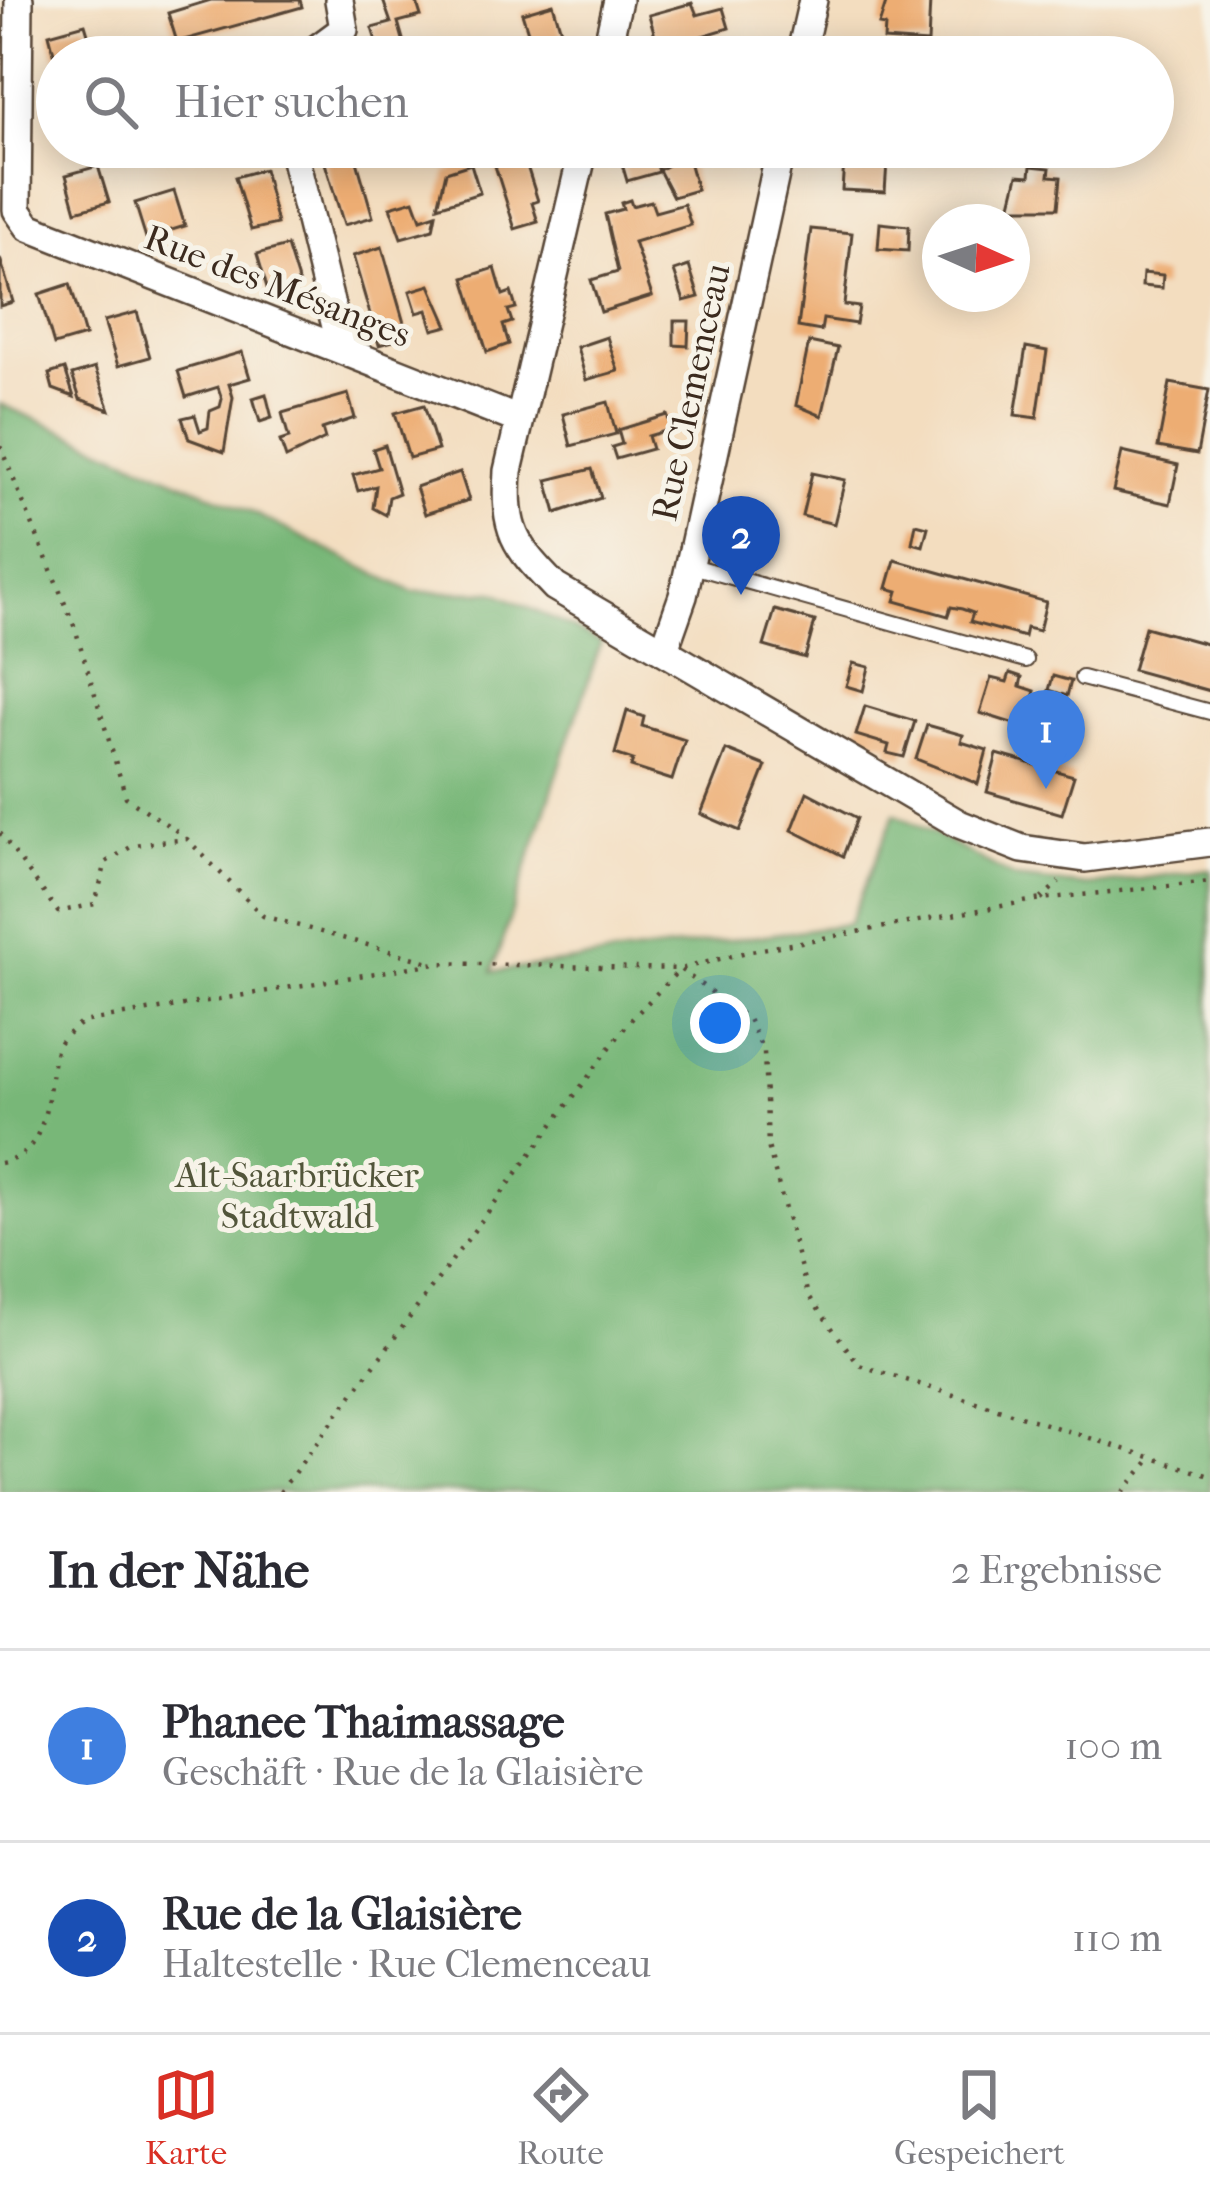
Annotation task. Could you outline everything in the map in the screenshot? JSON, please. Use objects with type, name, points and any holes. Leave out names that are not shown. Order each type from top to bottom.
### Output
[{"type":"street","name":"Rue des Mésanges","points":[[20,0],[17,210],[29,227],[520,420]]},
{"type":"street","points":[[334,36],[344,29],[339,0]]},
{"type":"street","points":[[610,36],[619,0]]},
{"type":"street","points":[[805,36],[813,0]]},
{"type":"street","points":[[297,168],[341,347]]},
{"type":"street","points":[[579,168],[520,420],[505,510],[516,548],[555,587],[959,824],[1022,849],[1084,858],[1210,842]]},
{"type":"street","name":"Rue Clemenceau","points":[[664,650],[689,565],[776,168]]},
{"type":"lane","points":[[689,565],[1026,660]]},
{"type":"lane","points":[[1082,677],[1210,712]]},
{"type":"path","points":[[0,446],[76,628],[126,797],[170,822],[263,916],[436,963]]},
{"type":"path","points":[[1,836],[58,911],[94,904],[106,862],[134,845],[187,838]]},
{"type":"path","points":[[0,1163],[14,1161],[40,1131],[53,1088],[57,1045],[82,1022],[436,963],[680,969],[751,951],[1041,899],[1210,882]]},
{"type":"path","points":[[680,969],[748,1019],[764,1052],[768,1145],[808,1294],[859,1365],[946,1397],[1210,1476]]},
{"type":"path","points":[[280,1492],[629,1022],[680,969]]},
{"type":"path","points":[[1123,1492],[1153,1456]]},
{"type":"green space","name":"Alt-Saarbrücker Stadtwald","points":[[0,404],[245,509],[413,592],[495,592],[601,642],[492,972],[849,924],[895,813],[1015,878],[1088,886],[1210,869],[1210,1492],[0,1492]]},
{"type":"building","points":[[211,0],[300,0],[302,7],[198,36],[175,36],[168,13]]},
{"type":"building","points":[[383,0],[416,0],[421,16],[398,22],[402,36],[374,36],[372,28],[391,23]]},
{"type":"building","points":[[887,0],[930,0],[928,36],[884,36],[885,26],[879,25]]},
{"type":"building","points":[[692,3],[697,15],[723,8],[729,28],[702,36],[655,36],[649,15]]},
{"type":"building","points":[[553,4],[563,36],[529,36],[522,13]]},
{"type":"building","points":[[85,24],[89,36],[50,36]]},
{"type":"building","points":[[99,168],[109,202],[76,211],[66,175]]},
{"type":"building","points":[[326,168],[359,168],[373,217],[344,225]]},
{"type":"building","points":[[472,168],[480,193],[438,206],[446,172]]},
{"type":"building","points":[[496,168],[528,168],[538,201],[532,203],[538,222],[515,229]]},
{"type":"building","points":[[623,168],[658,168],[659,172],[627,181]]},
{"type":"building","points":[[691,168],[697,190],[673,197],[659,170]]},
{"type":"building","points":[[844,168],[887,168],[885,192],[842,190]]},
{"type":"building","points":[[1031,168],[1050,168],[1049,176],[1061,177],[1058,208],[1011,204],[1018,175],[1030,176]]},
{"type":"building","points":[[264,169],[277,224],[251,230],[235,177]]},
{"type":"building","points":[[174,191],[185,226],[146,238],[135,203]]},
{"type":"building","points":[[414,200],[421,219],[436,214],[433,229],[401,238],[390,207]]},
{"type":"building","points":[[630,200],[632,206],[651,201],[655,212],[684,204],[691,225],[634,242],[652,296],[601,312],[591,280],[618,272],[605,214],[623,209],[621,203]]},
{"type":"building","points":[[880,223],[909,226],[908,251],[878,249]]},
{"type":"building","points":[[811,229],[852,233],[844,305],[859,307],[856,324],[823,319],[821,331],[798,327]]},
{"type":"building","points":[[287,246],[299,284],[293,286],[295,294],[271,301],[257,254]]},
{"type":"building","points":[[382,247],[408,337],[379,345],[353,256]]},
{"type":"building","points":[[0,258],[13,302],[0,306]]},
{"type":"building","points":[[689,266],[699,297],[684,301],[674,271]]},
{"type":"building","points":[[495,268],[503,295],[511,292],[516,308],[508,310],[512,322],[503,325],[509,344],[487,352],[464,278]]},
{"type":"building","points":[[1143,273],[1163,275],[1162,288],[1142,286]]},
{"type":"building","points":[[70,284],[85,336],[54,345],[39,294]]},
{"type":"building","points":[[430,285],[448,326],[433,330],[427,310],[417,313],[410,291]]},
{"type":"building","points":[[137,312],[150,357],[118,366],[104,321]]},
{"type":"building","points":[[674,321],[689,321],[688,346],[674,345]]},
{"type":"building","points":[[607,337],[618,371],[586,380],[577,347]]},
{"type":"building","points":[[809,342],[838,348],[822,416],[796,405]]},
{"type":"building","points":[[1026,347],[1047,351],[1037,418],[1015,415]]},
{"type":"building","points":[[242,352],[250,378],[229,384],[233,397],[224,452],[189,439],[182,418],[195,415],[200,431],[208,428],[210,411],[220,407],[222,399],[218,387],[186,397],[178,371]]},
{"type":"building","points":[[95,368],[110,410],[80,399],[72,375]]},
{"type":"building","points":[[65,369],[74,397],[53,389],[49,374]]},
{"type":"building","points":[[1170,383],[1209,390],[1197,454],[1158,447]]},
{"type":"building","points":[[266,394],[272,418],[260,422],[253,398]]},
{"type":"building","points":[[348,394],[355,418],[322,429],[325,439],[286,458],[280,441],[289,438],[282,413]]},
{"type":"building","points":[[608,402],[616,434],[571,446],[563,414]]},
{"type":"building","points":[[424,405],[438,450],[409,458],[395,413]]},
{"type":"building","points":[[667,415],[672,429],[648,436],[652,449],[616,459],[612,447],[622,444],[618,430]]},
{"type":"building","points":[[385,445],[399,493],[389,497],[386,515],[373,508],[376,486],[358,491],[353,475],[379,468],[373,449]]},
{"type":"building","points":[[1122,452],[1178,465],[1170,504],[1113,491]]},
{"type":"building","points":[[592,469],[601,498],[556,513],[547,480]]},
{"type":"building","points":[[460,472],[469,500],[425,514],[416,487]]},
{"type":"building","points":[[812,473],[845,480],[834,524],[802,516]]},
{"type":"building","points":[[916,524],[928,527],[923,546],[912,543]]},
{"type":"building","points":[[895,560],[1046,602],[1039,631],[1026,628],[1024,637],[970,622],[973,613],[962,609],[951,607],[948,616],[895,601],[898,591],[887,588]]},
{"type":"building","points":[[775,610],[815,621],[805,658],[764,646]]},
{"type":"building","points":[[1145,627],[1210,645],[1210,691],[1133,670]]},
{"type":"building","points":[[853,663],[869,667],[863,691],[846,686]]},
{"type":"building","points":[[1010,673],[1022,677],[1020,686],[1035,691],[1024,727],[980,713],[991,678],[1007,682]]},
{"type":"building","points":[[1053,676],[1071,681],[1067,696],[1049,690]]},
{"type":"building","points":[[865,706],[915,721],[904,757],[887,753],[889,745],[856,735]]},
{"type":"building","points":[[627,711],[644,717],[642,726],[685,740],[672,780],[631,767],[633,760],[615,754]]},
{"type":"building","points":[[927,725],[963,735],[961,742],[987,750],[978,784],[916,759]]},
{"type":"building","points":[[726,750],[766,766],[740,831],[701,814]]},
{"type":"building","points":[[997,754],[1074,776],[1062,814],[987,792]]},
{"type":"building","points":[[807,792],[857,818],[843,856],[792,830]]},
{"type":"place","name":"Rue de la Glaisière","points":[[741,595]]},
{"type":"place","name":"Phanee Thaimassage","points":[[1046,789]]}]
